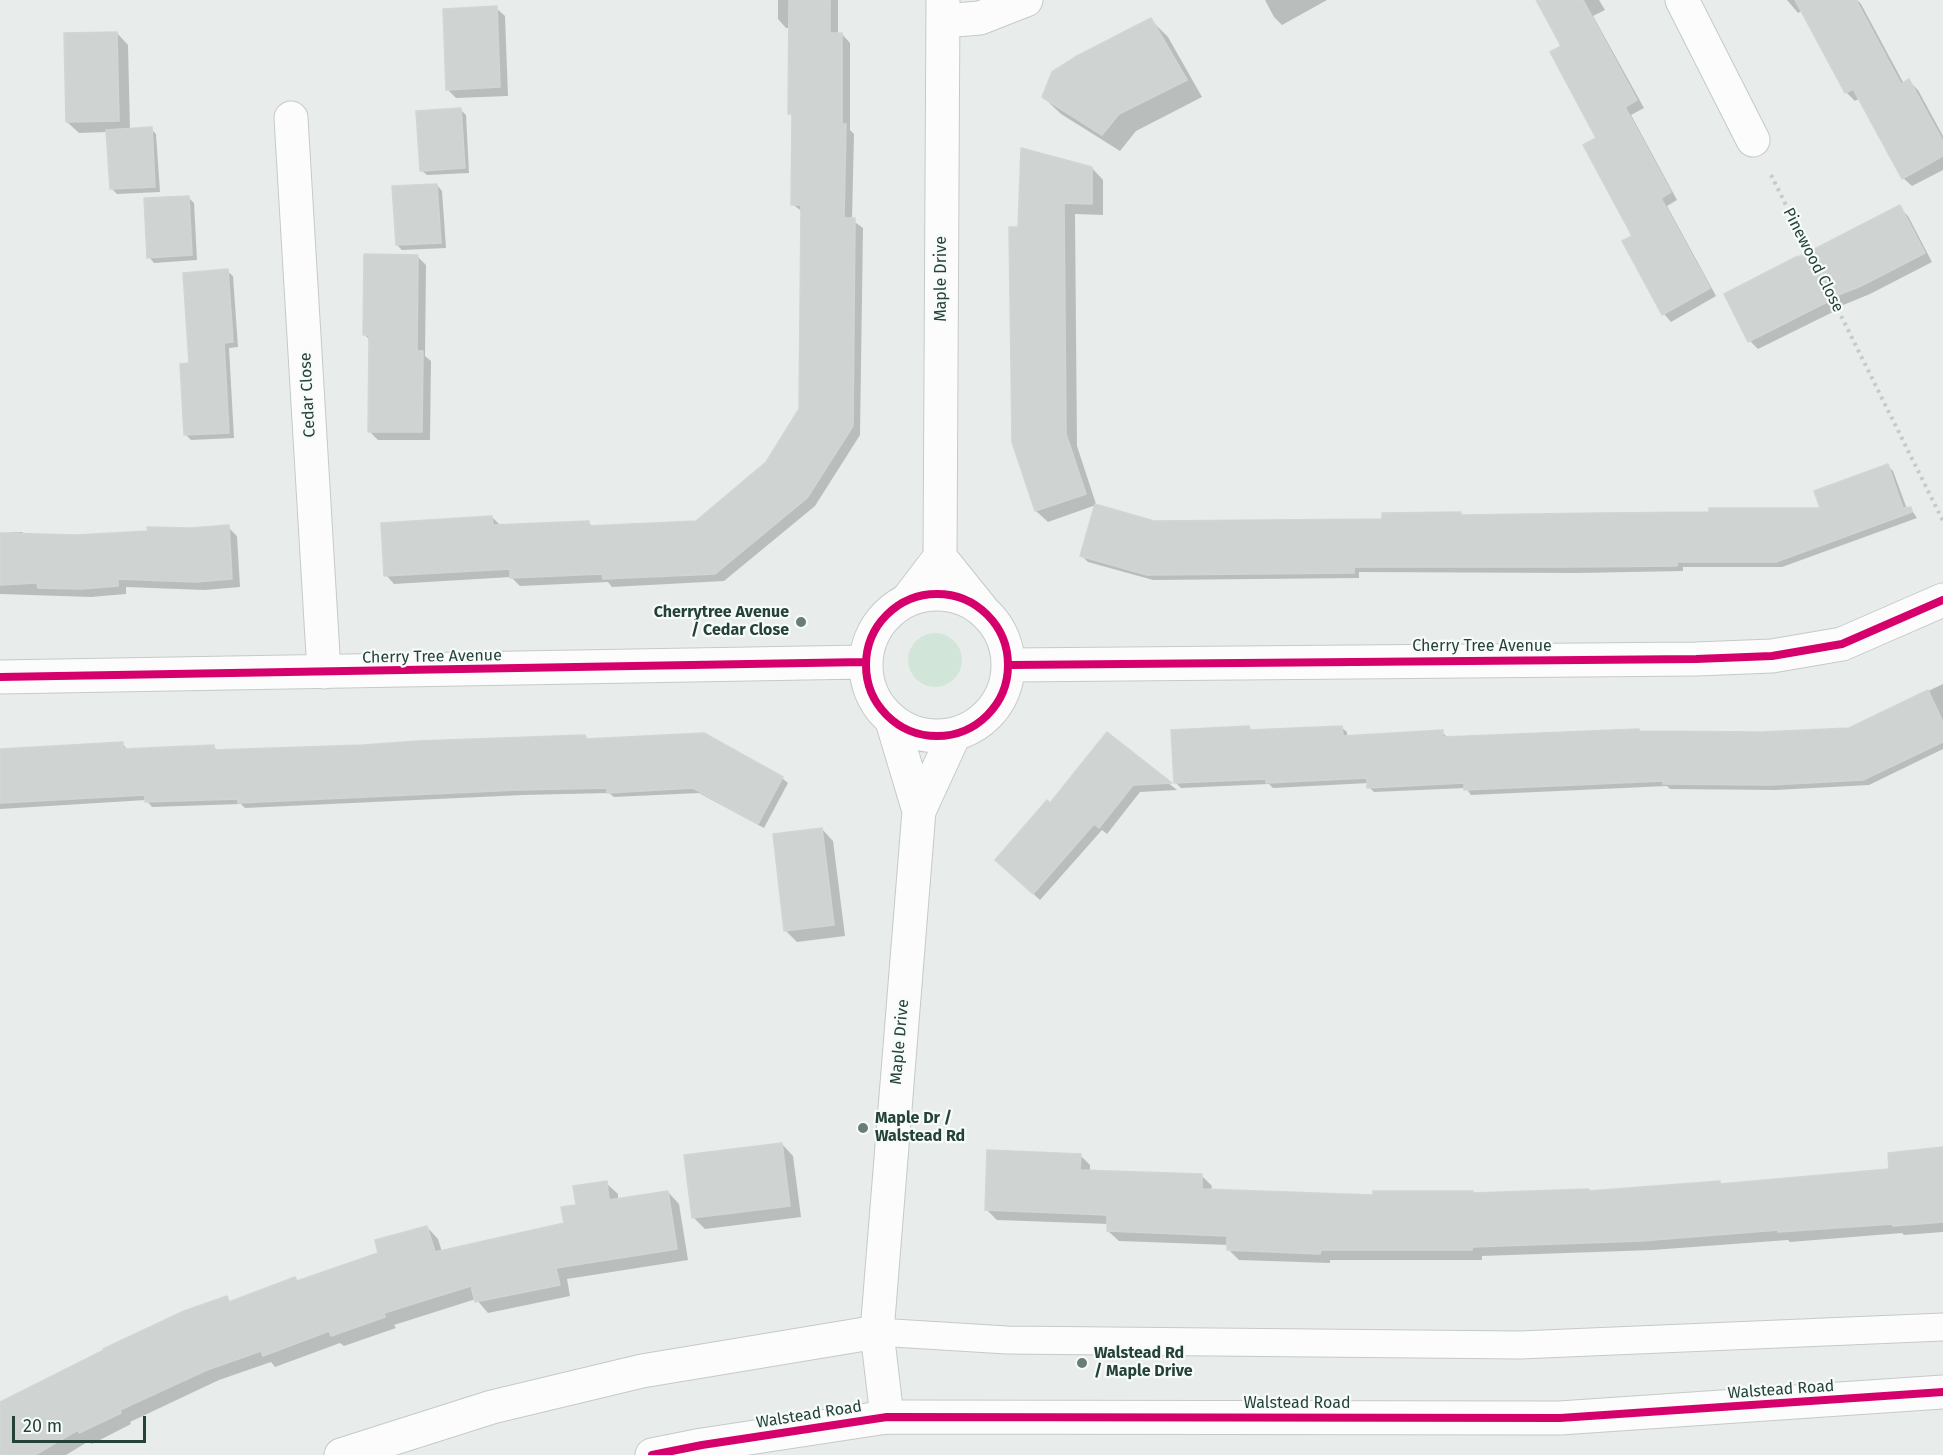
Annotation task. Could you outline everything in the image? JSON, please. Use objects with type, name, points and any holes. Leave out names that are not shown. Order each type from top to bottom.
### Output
[{"type":"street","points":[[943,10],[980,18],[1026,0]]},
{"type":"street","points":[[1682,0],[1753,140]]},
{"type":"street","name":"Maple Drive","points":[[919,811],[892,722],[872,696],[864,662],[870,638],[880,620],[908,599],[940,557],[943,10]]},
{"type":"street","name":"Cedar Close","points":[[291,118],[324,672]]},
{"type":"street","points":[[940,557],[1005,640],[1011,664]]},
{"type":"street","points":[[908,599],[950,594],[981,608]]},
{"type":"street","name":"Cherry Tree Avenue","points":[[1011,664],[1696,659],[1772,656],[1842,644],[1943,600]]},
{"type":"street","name":"Cherry Tree Avenue","points":[[0,677],[864,662]]},
{"type":"street","name":"Maple Drive","points":[[892,722],[917,734],[954,735],[978,724],[1002,695],[1011,664]]},
{"type":"street","name":"Maple Drive","points":[[887,1417],[877,1332],[919,811],[954,735]]},
{"type":"street","points":[[341,1455],[492,1407],[642,1371],[877,1332]]},
{"type":"street","name":"Walstead Road","points":[[652,1455],[702,1445],[887,1417],[1560,1418],[1943,1392]]},
{"type":"lane","points":[[877,1332],[1007,1340],[1520,1345],[1943,1327]]},
{"type":"green space","points":[[930,633],[940,633],[950,637],[958,645],[962,660],[958,675],[950,683],[940,687],[930,687],[920,683],[912,675],[908,665],[908,655],[912,645],[920,637]]},
{"type":"building","points":[[789,0],[830,0],[830,33],[842,33],[842,124],[846,124],[844,218],[855,218],[853,426],[807,498],[715,574],[603,579],[602,574],[510,578],[510,569],[384,576],[381,523],[492,516],[493,525],[589,521],[589,526],[696,521],[766,462],[799,409],[801,205],[791,205],[792,114],[788,114]]},
{"type":"building","points":[[1536,0],[1583,0],[1637,100],[1625,107],[1671,192],[1661,198],[1710,288],[1662,315],[1622,241],[1632,236],[1583,145],[1596,138],[1550,52],[1561,46]]},
{"type":"building","points":[[1795,0],[1856,0],[1901,84],[1909,79],[1943,141],[1943,156],[1902,179],[1853,89],[1845,93]]},
{"type":"building","points":[[497,6],[500,87],[446,90],[443,9]]},
{"type":"building","points":[[1151,18],[1187,80],[1119,114],[1102,135],[1042,97],[1052,72],[1077,56]]},
{"type":"building","points":[[117,32],[119,121],[66,122],[64,33]]},
{"type":"building","points":[[461,108],[465,168],[420,171],[416,111]]},
{"type":"building","points":[[152,127],[155,187],[110,189],[106,130]]},
{"type":"building","points":[[1021,148],[1092,167],[1092,204],[1064,203],[1066,434],[1086,494],[1035,511],[1012,442],[1009,227],[1018,227]]},
{"type":"building","points":[[437,184],[441,243],[396,245],[392,186]]},
{"type":"building","points":[[189,196],[192,255],[147,258],[144,198]]},
{"type":"building","points":[[1900,205],[1925,253],[1861,286],[1828,299],[1829,301],[1748,342],[1724,294]]},
{"type":"building","points":[[364,254],[418,255],[417,351],[423,351],[422,432],[368,432],[369,335],[363,335]]},
{"type":"building","points":[[228,269],[233,342],[224,343],[229,433],[184,435],[180,364],[189,363],[183,273]]},
{"type":"building","points":[[1888,464],[1903,508],[1911,507],[1912,512],[1776,562],[1677,562],[1677,566],[1354,567],[1354,573],[1147,575],[1080,556],[1095,504],[1154,521],[1382,519],[1382,513],[1461,512],[1461,515],[1709,512],[1709,508],[1820,508],[1814,491]]},
{"type":"building","points":[[229,525],[232,579],[195,582],[118,579],[118,586],[81,589],[38,588],[37,583],[0,585],[0,533],[77,535],[148,531],[147,527],[191,528]]},
{"type":"building","points":[[1928,690],[1943,722],[1943,742],[1863,780],[1769,785],[1663,784],[1663,781],[1464,790],[1464,783],[1367,788],[1367,778],[1266,783],[1266,779],[1174,783],[1171,730],[1249,726],[1250,730],[1342,726],[1343,736],[1443,730],[1443,737],[1639,729],[1639,731],[1762,732],[1849,728]]},
{"type":"building","points":[[1107,732],[1172,783],[1133,785],[1099,828],[1094,824],[1033,894],[995,860],[1047,800],[1050,803]]},
{"type":"building","points":[[704,733],[783,777],[758,824],[693,788],[607,793],[607,788],[517,790],[238,803],[238,799],[145,802],[145,795],[0,803],[0,749],[123,742],[123,749],[214,745],[214,750],[585,735],[586,739]]},
{"type":"building","points":[[822,828],[834,925],[784,931],[773,834]]},
{"type":"building","points":[[782,1143],[790,1206],[692,1218],[684,1155]]},
{"type":"building","points":[[1943,1147],[1943,1222],[1893,1226],[1893,1224],[1778,1232],[1778,1230],[1641,1241],[1472,1247],[1472,1250],[1321,1250],[1320,1254],[1227,1250],[1227,1236],[1107,1231],[1107,1215],[985,1210],[987,1150],[1081,1154],[1080,1170],[1202,1174],[1202,1189],[1373,1195],[1373,1191],[1473,1191],[1473,1193],[1589,1189],[1589,1191],[1720,1181],[1720,1184],[1889,1169],[1888,1153]]},
{"type":"building","points":[[607,1181],[609,1200],[668,1191],[677,1249],[556,1268],[560,1285],[475,1302],[471,1286],[384,1313],[385,1317],[331,1336],[329,1331],[263,1356],[261,1351],[207,1370],[120,1410],[121,1413],[79,1433],[78,1430],[35,1455],[0,1455],[0,1402],[103,1349],[184,1311],[227,1296],[229,1302],[295,1277],[297,1281],[378,1253],[375,1240],[427,1226],[435,1252],[564,1223],[561,1207],[576,1205],[573,1186]]},
{"type":"cycle path","points":[[937,594],[964,599],[987,615],[1003,638],[1008,665],[1003,692],[987,715],[964,731],[937,736],[910,731],[887,715],[871,692],[866,665],[871,638],[887,615],[910,599],[937,594]]},
{"type":"cycle path","points":[[1011,665],[1696,659],[1772,656],[1842,644],[1943,600]]},
{"type":"cycle path","points":[[0,677],[864,662]]},
{"type":"cycle path","points":[[652,1455],[702,1445],[887,1417],[1560,1418],[1943,1392]]},
{"type":"place","name":"Cherrytree Avenue / Cedar Close","points":[[801,622]]},
{"type":"place","name":"Maple Dr / Walstead Rd","points":[[863,1128]]},
{"type":"place","name":"Walstead Rd / Maple Drive","points":[[1082,1363]]}]
